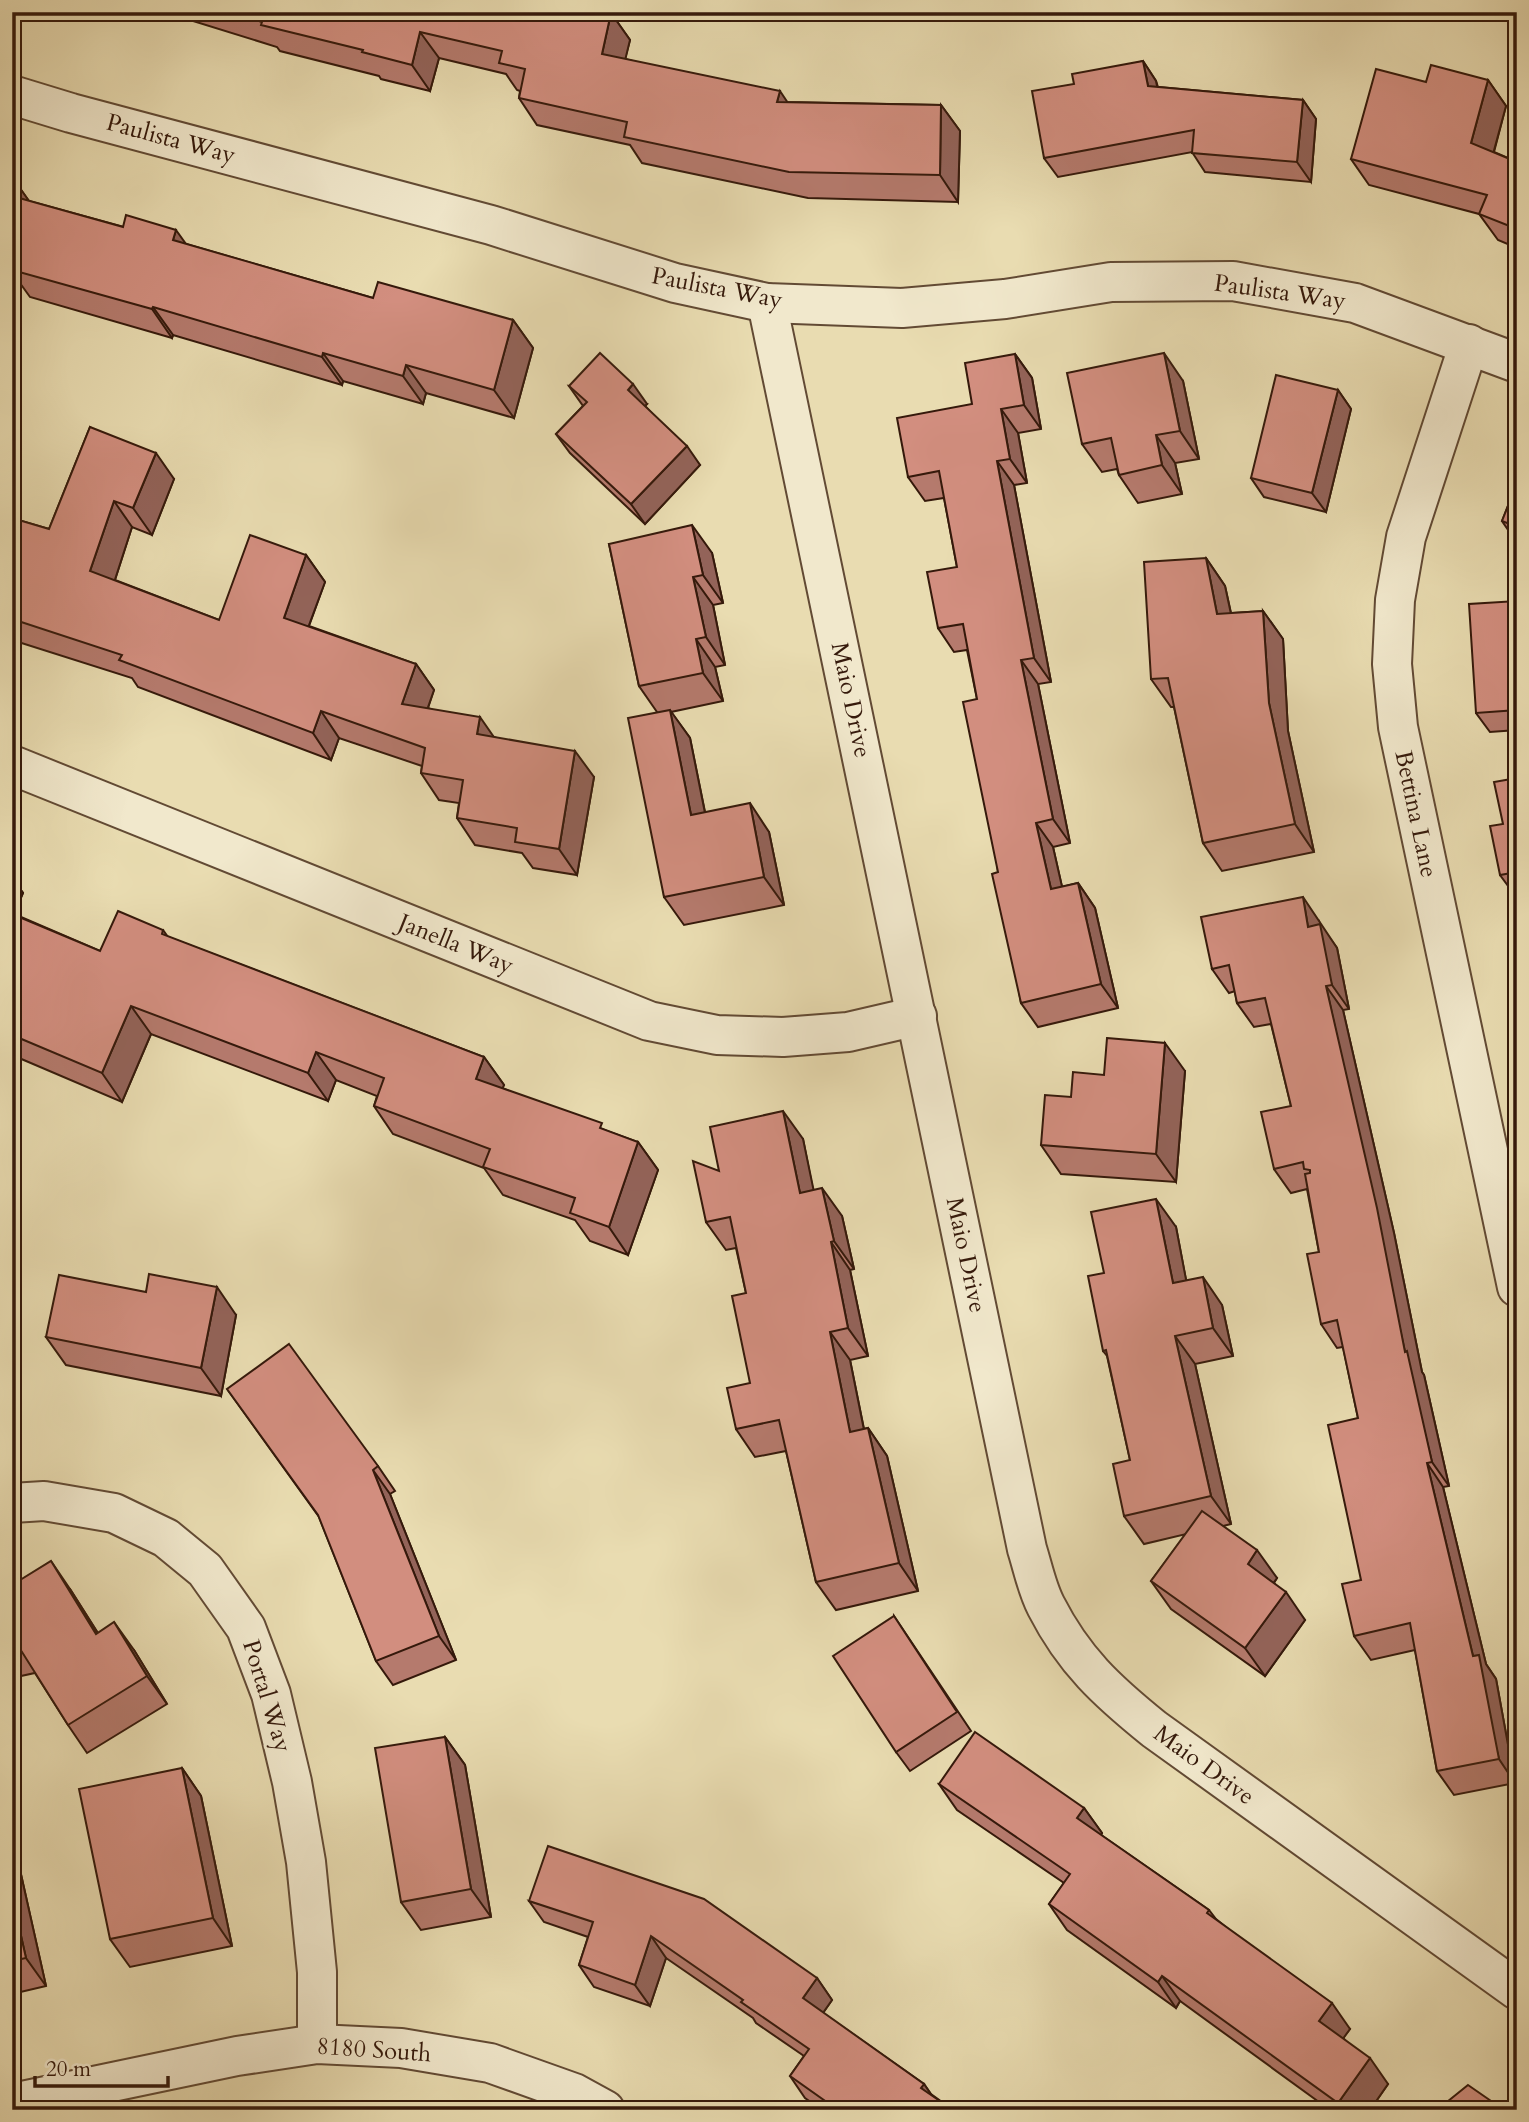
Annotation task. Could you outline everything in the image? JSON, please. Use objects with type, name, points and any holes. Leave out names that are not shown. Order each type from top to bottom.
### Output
[{"type":"street","name":"Paulista Way","points":[[12,95],[491,225],[675,283],[767,303],[902,308],[1005,299],[1111,282],[1233,281],[1354,303],[1517,363]]},
{"type":"street","name":"Maio Drive","points":[[767,303],[1027,1549],[1045,1604],[1073,1653],[1111,1694],[1154,1729],[1517,1990]]},
{"type":"street","name":"Bettina Lane","points":[[1469,344],[1406,537],[1395,600],[1392,664],[1398,727],[1517,1287]]},
{"type":"street","name":"Janella Way","points":[[12,765],[649,1021],[718,1035],[783,1037],[848,1032],[917,1016]]},
{"type":"street","name":"Portal Way","points":[[12,1503],[44,1501],[114,1513],[166,1538],[205,1570],[246,1628],[271,1695],[292,1782],[306,1862],[317,1972],[317,2044]]},
{"type":"street","name":"8180 South","points":[[12,2103],[237,2056],[317,2044],[401,2048],[490,2063],[574,2093],[606,2110]]},
{"type":"building","points":[[232,12],[611,13],[602,54],[780,91],[777,102],[941,105],[940,175],[789,172],[624,137],[627,122],[519,98],[525,69],[499,63],[502,51],[420,32],[412,65],[261,25],[262,22]]},
{"type":"building","points":[[1143,61],[1148,86],[1303,100],[1297,162],[1192,153],[1194,130],[1044,158],[1032,91],[1074,84],[1072,74]]},
{"type":"building","points":[[1431,65],[1488,80],[1471,143],[1517,162],[1517,229],[1479,214],[1487,195],[1351,159],[1376,69],[1426,82]]},
{"type":"building","points":[[12,196],[123,227],[126,215],[176,230],[173,240],[373,298],[378,282],[513,320],[494,390],[406,365],[403,376],[323,353],[322,357],[153,307],[152,309],[12,270],[17,247],[12,246]]},
{"type":"building","points":[[600,353],[633,384],[628,390],[687,446],[631,504],[556,434],[587,402],[569,386]]},
{"type":"building","points":[[1164,353],[1180,431],[1156,435],[1162,465],[1119,475],[1111,438],[1082,444],[1067,373]]},
{"type":"building","points":[[1015,354],[1024,405],[1001,409],[1010,459],[997,461],[1034,658],[1021,660],[1053,819],[1036,823],[1051,889],[1078,883],[1101,984],[1021,1003],[992,874],[998,872],[963,702],[977,699],[963,624],[938,628],[927,572],[957,567],[939,471],[908,477],[897,418],[972,404],[965,363]]},
{"type":"building","points":[[1276,375],[1338,390],[1312,493],[1251,478]]},
{"type":"building","points":[[90,427],[156,453],[133,508],[114,501],[90,571],[219,620],[250,535],[306,555],[284,618],[416,664],[402,704],[480,717],[477,734],[575,751],[559,849],[515,842],[517,828],[457,818],[463,780],[421,773],[425,748],[321,711],[313,733],[119,660],[122,655],[12,619],[12,518],[49,529]]},
{"type":"building","points":[[1517,483],[1517,527],[1502,521]]},
{"type":"building","points":[[692,525],[703,575],[693,577],[706,637],[696,639],[703,673],[639,686],[609,544]]},
{"type":"building","points":[[1206,558],[1217,614],[1263,611],[1269,703],[1295,824],[1203,843],[1168,678],[1151,679],[1144,562]]},
{"type":"building","points":[[1517,601],[1517,710],[1476,713],[1469,604]]},
{"type":"building","points":[[670,710],[691,815],[750,803],[764,877],[664,897],[628,718]]},
{"type":"building","points":[[1517,778],[1517,872],[1500,875],[1490,826],[1503,824],[1494,782]]},
{"type":"building","points":[[1303,897],[1308,927],[1320,924],[1332,985],[1326,986],[1377,1208],[1405,1352],[1407,1351],[1432,1462],[1427,1463],[1473,1656],[1479,1655],[1499,1759],[1437,1771],[1410,1623],[1354,1636],[1342,1584],[1361,1580],[1328,1425],[1358,1418],[1337,1320],[1321,1324],[1307,1254],[1319,1252],[1305,1174],[1310,1173],[1310,1170],[1304,1169],[1303,1162],[1274,1169],[1261,1112],[1291,1106],[1265,998],[1237,1003],[1229,965],[1212,969],[1201,917]]},
{"type":"building","points":[[118,911],[163,930],[162,934],[484,1057],[476,1079],[602,1123],[600,1128],[638,1142],[609,1227],[570,1213],[575,1198],[483,1167],[490,1149],[374,1106],[384,1078],[316,1052],[308,1073],[131,1006],[102,1073],[12,1035],[12,914],[100,951]]},
{"type":"building","points":[[1107,1038],[1165,1043],[1156,1154],[1041,1145],[1045,1095],[1071,1097],[1073,1072],[1104,1075]]},
{"type":"building","points":[[783,1111],[800,1193],[822,1188],[834,1241],[831,1242],[848,1328],[830,1332],[850,1432],[868,1428],[899,1563],[816,1582],[779,1420],[736,1429],[727,1388],[750,1383],[732,1296],[746,1293],[730,1217],[706,1222],[693,1161],[719,1171],[710,1127]]},
{"type":"building","points":[[1156,1199],[1173,1283],[1203,1277],[1213,1328],[1175,1336],[1211,1496],[1124,1516],[1113,1464],[1130,1460],[1088,1276],[1104,1273],[1091,1212]]},
{"type":"building","points":[[149,1274],[217,1287],[201,1368],[46,1337],[59,1275],[146,1292]]},
{"type":"building","points":[[289,1344],[378,1466],[373,1470],[439,1636],[376,1661],[318,1515],[227,1389]]},
{"type":"building","points":[[1202,1511],[1257,1550],[1248,1564],[1286,1592],[1245,1648],[1151,1581]]},
{"type":"building","points":[[51,1561],[96,1634],[114,1622],[147,1676],[68,1725],[17,1644],[12,1645],[12,1585]]},
{"type":"building","points":[[894,1616],[957,1712],[896,1752],[833,1656]]},
{"type":"building","points":[[975,1732],[1084,1808],[1077,1818],[1209,1910],[1207,1913],[1332,2003],[1319,2021],[1370,2058],[1338,2103],[1162,1976],[1158,1982],[1049,1904],[1070,1874],[939,1784]]},
{"type":"building","points":[[445,1737],[471,1889],[401,1902],[375,1748]]},
{"type":"building","points":[[182,1768],[213,1918],[110,1939],[79,1789]]},
{"type":"building","points":[[548,1846],[704,1899],[817,1978],[803,1998],[924,2084],[921,2088],[953,2110],[838,2110],[790,2076],[809,2049],[651,1936],[635,1985],[579,1965],[593,1922],[529,1901]]},
{"type":"building","points":[[12,1896],[26,1958],[12,1961]]},
{"type":"building","points":[[1468,2085],[1504,2110],[1437,2110]]}]
